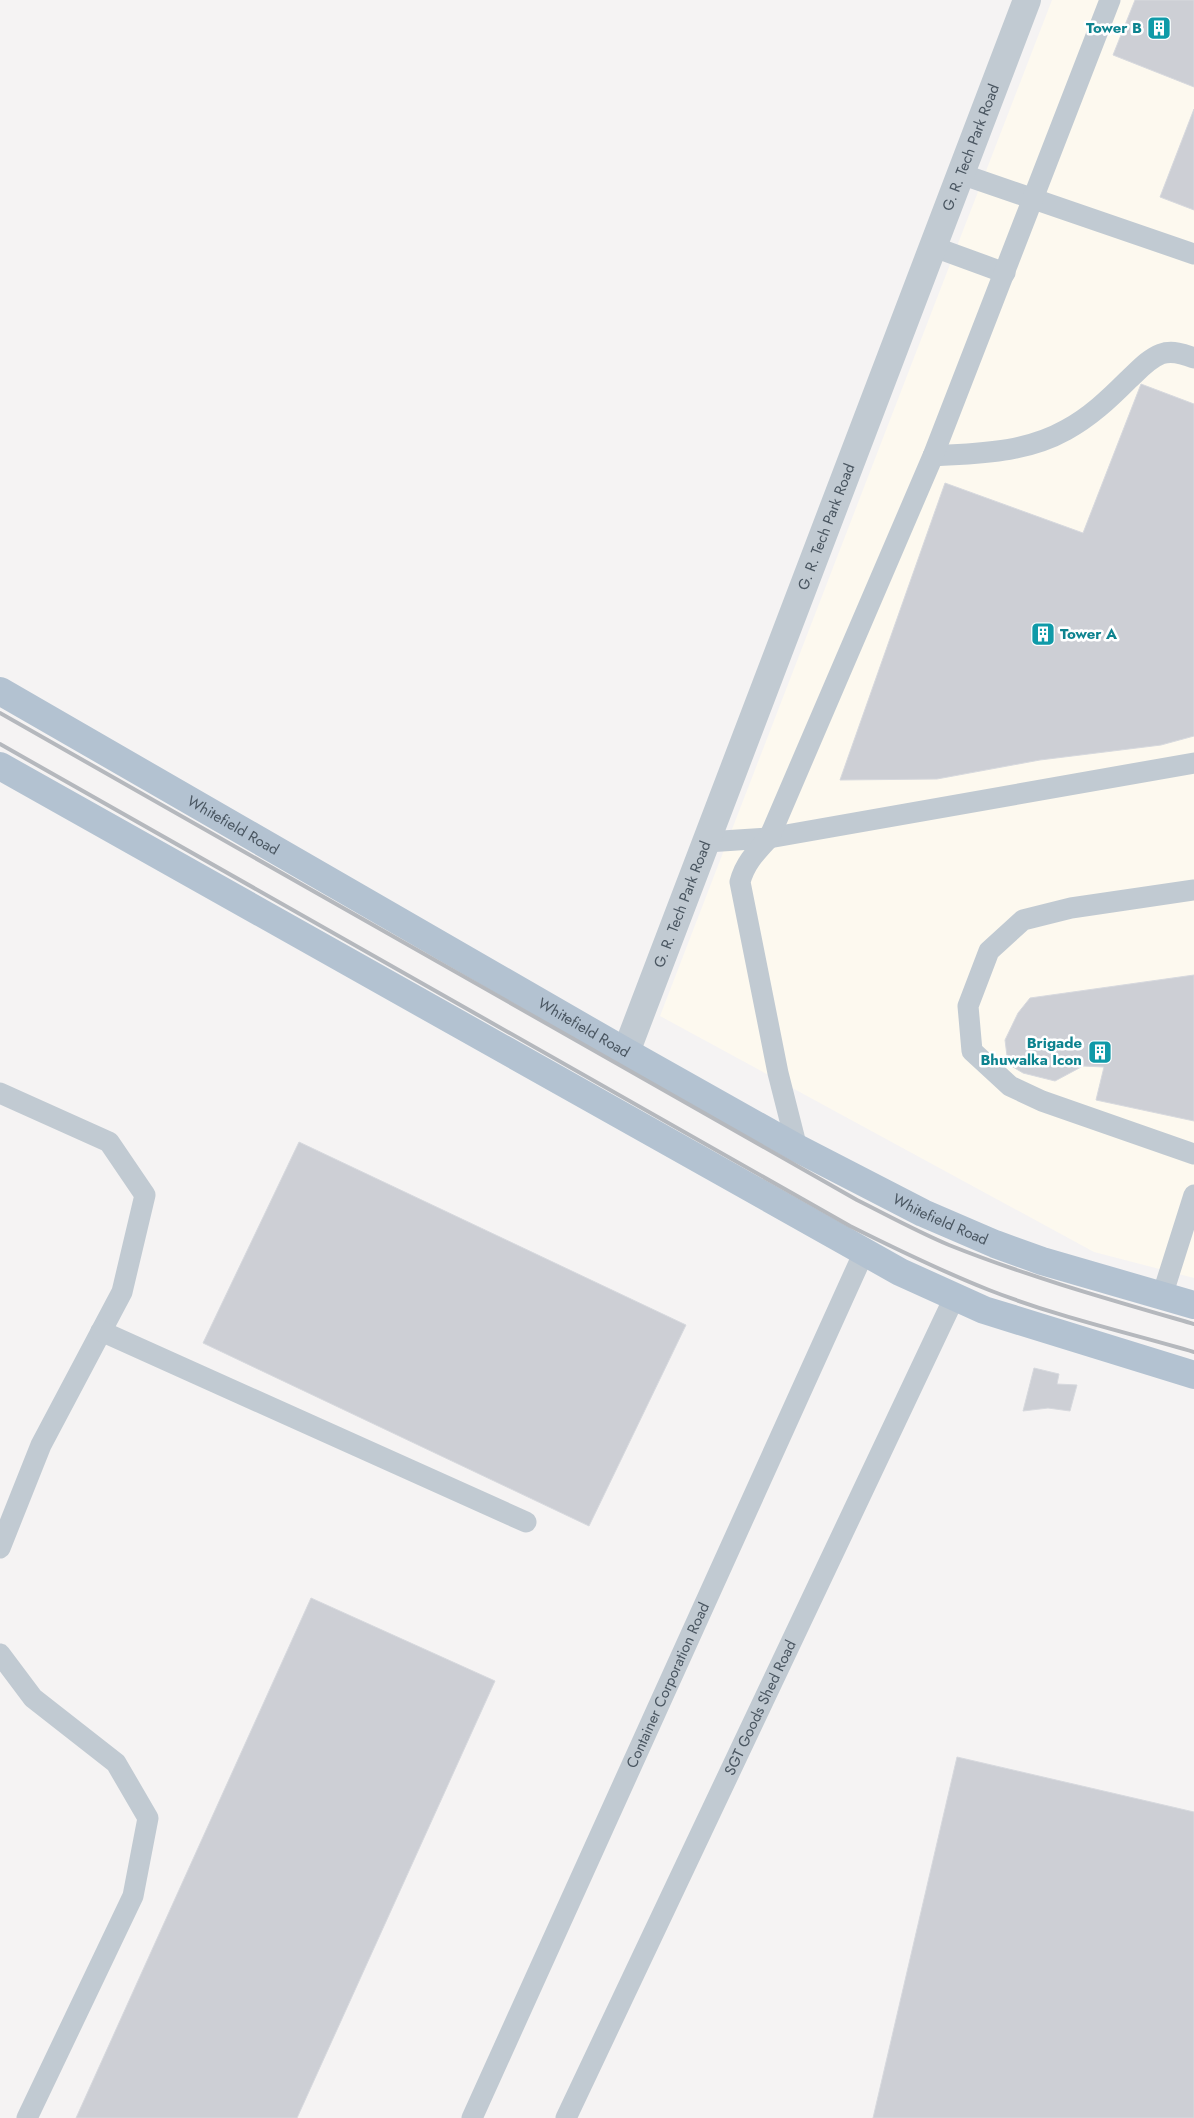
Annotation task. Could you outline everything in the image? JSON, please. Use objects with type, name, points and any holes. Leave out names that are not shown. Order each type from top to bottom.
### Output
[{"type":"main road","name":"Whitefield Road","points":[[0,691],[626,1052],[797,1148],[924,1213],[995,1244],[1042,1261],[1194,1305]]},
{"type":"main road","points":[[0,766],[864,1252],[954,1298],[1017,1322],[1194,1375]]},
{"type":"street","name":"G. R. Tech Park Road","points":[[626,1052],[1027,0]]},
{"type":"lane","points":[[797,1148],[778,1073],[740,882],[750,859],[769,838],[933,456],[1034,200],[1110,0]]},
{"type":"lane","points":[[961,174],[1194,254]]},
{"type":"lane","points":[[934,247],[1005,273]]},
{"type":"lane","points":[[933,456],[999,452],[1028,447],[1042,442],[1091,416],[1155,357],[1176,352],[1194,358]]},
{"type":"lane","points":[[707,842],[769,838],[1194,763]]},
{"type":"lane","points":[[1194,890],[1071,908],[1023,920],[989,951],[968,1006],[972,1052],[1010,1086],[1042,1101],[1194,1154]]},
{"type":"lane","points":[[0,1093],[109,1142],[144,1195],[122,1292],[41,1445],[0,1548]]},
{"type":"lane","points":[[1162,1296],[1194,1195]]},
{"type":"lane","name":"Container Corporation Road","points":[[472,2118],[864,1252]]},
{"type":"lane","name":"SGT Goods Shed Road","points":[[566,2118],[954,1298]]},
{"type":"lane","points":[[101,1331],[526,1522]]},
{"type":"lane","points":[[0,1654],[33,1698],[116,1762],[148,1818],[134,1896],[27,2118]]},
{"type":"shaded area","points":[[1052,0],[1194,0],[1194,1278],[1094,1252],[660,1016]]},
{"type":"building","name":"Tower B","points":[[1135,0],[1194,0],[1194,87],[1113,55]]},
{"type":"building","points":[[1194,109],[1194,210],[1160,197]]},
{"type":"building","name":"Tower A","points":[[1141,384],[1194,404],[1194,736],[1161,745],[1040,760],[937,779],[840,780],[945,483],[1083,533]]},
{"type":"building","name":"Brigade Bhuwalka Icon","points":[[1194,975],[1194,1121],[1096,1100],[1104,1067],[1083,1066],[1055,1081],[1023,1073],[1008,1064],[1005,1040],[1018,1013],[1030,998]]},
{"type":"building","points":[[299,1142],[686,1325],[589,1526],[203,1343]]},
{"type":"building","points":[[1034,1368],[1059,1374],[1057,1384],[1077,1385],[1070,1411],[1048,1408],[1023,1411]]},
{"type":"building","points":[[311,1598],[495,1681],[297,2118],[76,2118]]},
{"type":"building","points":[[957,1757],[1194,1812],[1194,2118],[873,2118]]},
{"type":"railway","points":[[0,713],[857,1200],[926,1235],[979,1257],[1070,1288],[1194,1324]]},
{"type":"railway","points":[[0,744],[850,1226],[971,1283],[1014,1299],[1065,1316],[1194,1352]]},
{"type":"place","name":"Tower B","points":[[1159,28]]},
{"type":"place","name":"Tower A","points":[[1043,634]]},
{"type":"place","name":"Brigade Bhuwalka Icon","points":[[1100,1052]]}]
